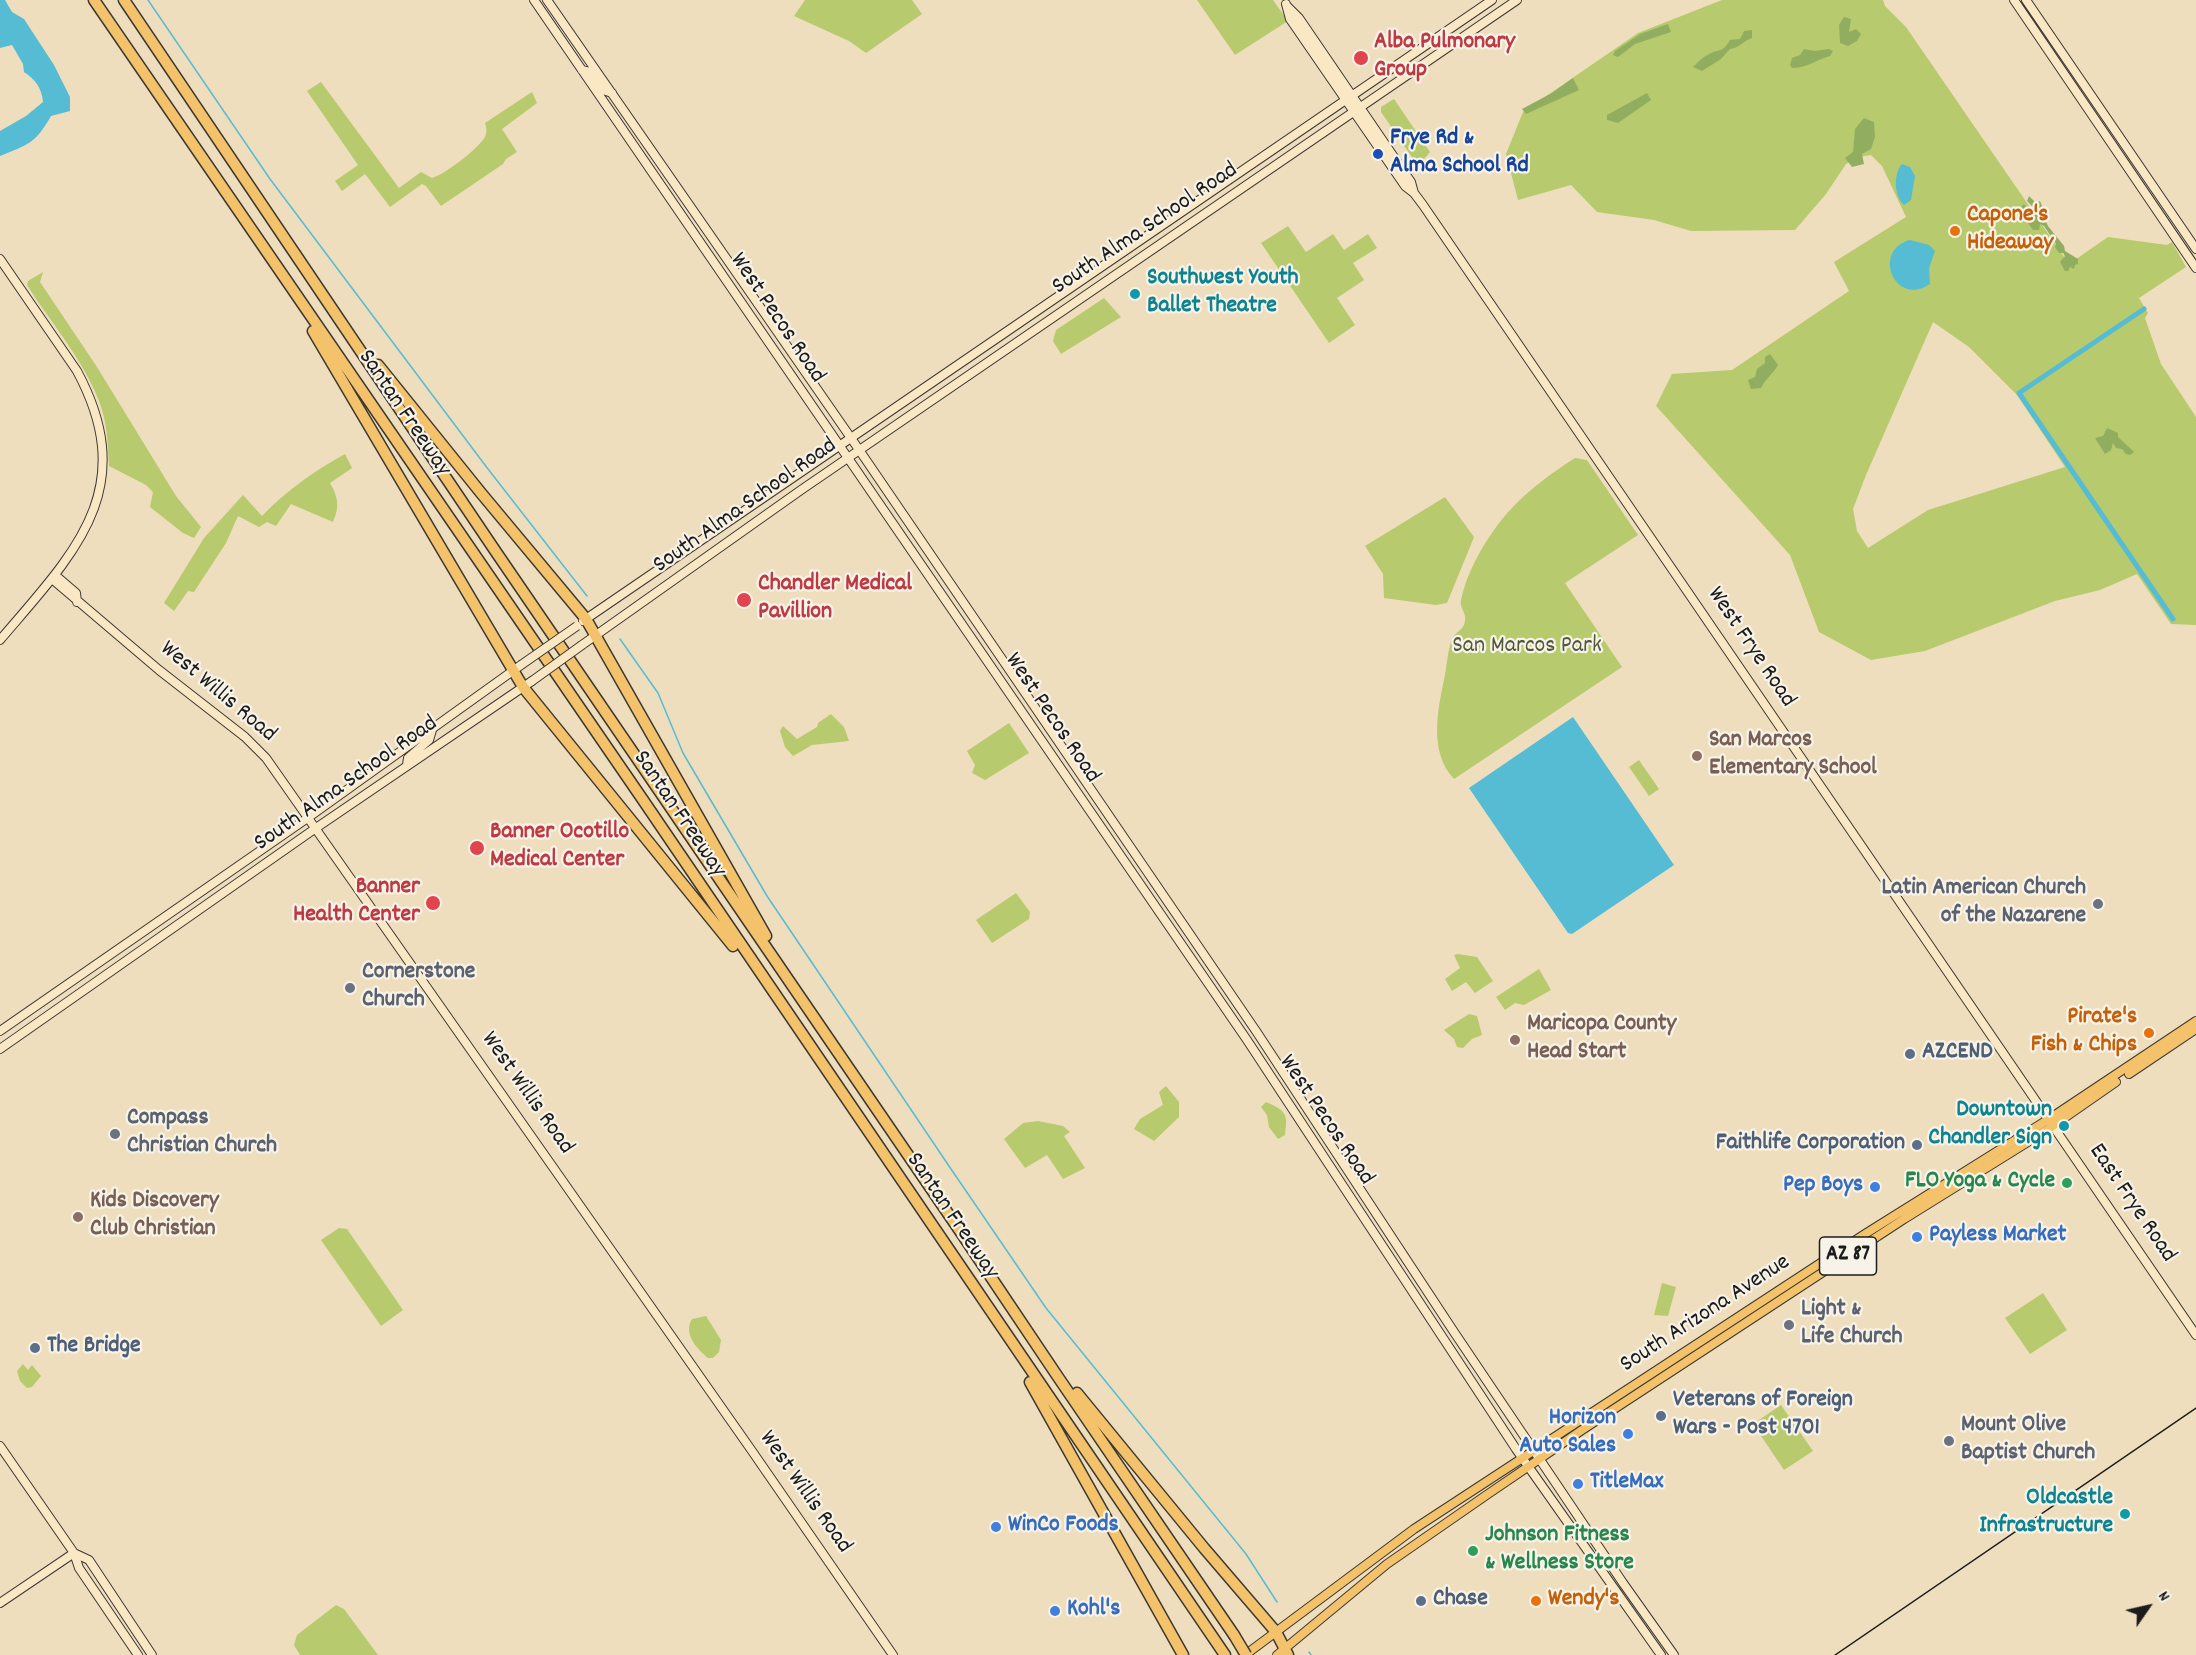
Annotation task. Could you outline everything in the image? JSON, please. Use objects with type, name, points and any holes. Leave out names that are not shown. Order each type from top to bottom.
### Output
[{"type":"highway","name":"Santan Freeway","points":[[93,0],[261,242],[1222,1651]]},
{"type":"highway","name":"Santan Freeway","points":[[126,0],[496,552],[1246,1655]]},
{"type":"highway","points":[[261,242],[460,582],[527,684],[792,1021]]},
{"type":"highway","points":[[321,290],[582,622],[596,636],[762,927],[830,1041]]},
{"type":"highway","points":[[995,1318],[1009,1347],[1051,1417],[1183,1655]]},
{"type":"highway","points":[[1023,1325],[1085,1404],[1276,1632],[1283,1653]]},
{"type":"main road","name":"West Pecos Road","points":[[534,0],[1274,1079],[1528,1467],[1661,1655]]},
{"type":"main road","name":"West Pecos Road","points":[[547,0],[860,450],[1256,1031],[1623,1583],[1674,1655]]},
{"type":"main road","name":"South Alma School Road","points":[[0,1031],[309,817],[582,622],[1492,0]]},
{"type":"main road","name":"South Alma School Road","points":[[0,1049],[860,450],[1517,0]]},
{"type":"main road","points":[[2014,0],[2196,268]]},
{"type":"main road","points":[[2026,0],[2196,249]]},
{"type":"main road","name":"West Frye Road","points":[[1284,2],[1299,18],[1405,186],[1414,193],[2051,1122]]},
{"type":"main road","points":[[582,70],[590,72],[603,90],[612,93]]},
{"type":"main road","points":[[0,259],[77,371],[95,408],[102,460],[98,496],[88,525],[75,549],[0,640]]},
{"type":"main road","name":"West Willis Road","points":[[53,577],[76,593],[78,602],[159,670],[245,737],[266,758],[893,1655]]},
{"type":"main road","points":[[460,582],[465,596],[505,663],[502,674],[490,688]]},
{"type":"main road","points":[[407,765],[408,758],[429,740],[432,730]]},
{"type":"main road","name":"South Arizona Avenue","points":[[1246,1655],[1405,1536],[1899,1213],[2051,1122],[2154,1053],[2196,1021]]},
{"type":"main road","name":"South Arizona Avenue","points":[[2154,1053],[2196,1029]]},
{"type":"main road","points":[[1274,1079],[1282,1083],[1296,1102],[1302,1103]]},
{"type":"main road","name":"East Frye Road","points":[[2051,1122],[2196,1335]]},
{"type":"main road","name":"South Arizona Avenue","points":[[1283,1653],[1387,1564],[1528,1467],[2013,1146]]},
{"type":"main road","points":[[0,1446],[74,1553],[79,1568],[138,1655]]},
{"type":"main road","points":[[0,1603],[74,1553]]},
{"type":"main road","points":[[74,1553],[89,1560],[152,1655]]},
{"type":"main road","points":[[1614,1589],[1623,1583]]},
{"type":"green space","points":[[805,0],[912,0],[922,14],[866,53],[849,41],[794,16]]},
{"type":"green space","points":[[1197,0],[1273,0],[1288,21],[1235,55]]},
{"type":"green space","points":[[1722,0],[1883,0],[1885,6],[1906,27],[2069,264],[2108,237],[2167,245],[2172,242],[2186,267],[2139,298],[2148,313],[2145,318],[2161,364],[2196,417],[2196,625],[2171,624],[2137,574],[2100,590],[2055,601],[1925,651],[1871,660],[1819,632],[1790,555],[1656,406],[1672,374],[1732,370],[1849,291],[1834,262],[1906,217],[1882,166],[1871,155],[1858,157],[1846,164],[1826,194],[1795,230],[1691,231],[1654,220],[1597,212],[1571,185],[1518,200],[1506,154],[1523,112],[1638,33]],"holes":[[[1933,322],[1969,347],[2017,395],[2065,467],[1928,510],[1868,548],[1857,531],[1853,509]]]},
{"type":"green space","points":[[1844,17],[1851,19],[1849,32],[1856,29],[1861,34],[1857,41],[1848,46],[1840,43],[1839,25]]},
{"type":"green space","points":[[1668,24],[1671,32],[1635,44],[1618,57],[1613,55],[1615,51],[1640,34]]},
{"type":"green space","points":[[1752,30],[1752,38],[1730,49],[1721,59],[1702,71],[1693,67],[1707,55],[1723,49],[1730,40],[1740,39],[1744,31]]},
{"type":"green space","points":[[1804,49],[1833,51],[1830,56],[1792,68],[1790,65],[1792,58],[1800,55]]},
{"type":"green space","points":[[1573,78],[1579,90],[1526,114],[1522,109],[1552,93]]},
{"type":"green space","points":[[321,82],[399,188],[421,172],[432,178],[452,167],[485,137],[485,123],[532,92],[537,103],[502,129],[517,152],[506,159],[503,164],[441,206],[422,184],[390,207],[365,174],[342,191],[335,181],[358,165],[307,91]]},
{"type":"green space","points":[[1647,93],[1651,100],[1618,123],[1607,120],[1607,115]]},
{"type":"green space","points":[[1394,99],[1430,152],[1418,166],[1381,112],[1381,107]]},
{"type":"green space","points":[[1864,118],[1874,122],[1875,137],[1871,149],[1862,154],[1864,164],[1852,167],[1845,158],[1853,152],[1855,129]]},
{"type":"green space","points":[[2029,196],[2036,203],[2040,201],[2042,206],[2040,209],[2048,226],[2064,246],[2065,251],[2078,259],[2078,264],[2074,269],[2070,267],[2068,271],[2065,271],[2060,262],[2065,256],[2059,253],[2044,226],[2040,224],[2039,230],[2033,230],[2021,213],[2020,208],[2024,204],[2033,213],[2033,207],[2027,201]]},
{"type":"green space","points":[[1288,226],[1306,252],[1333,234],[1344,250],[1368,234],[1377,248],[1353,263],[1364,280],[1337,298],[1355,325],[1329,343],[1261,243]]},
{"type":"green space","points":[[43,272],[40,282],[97,367],[176,496],[201,527],[194,538],[183,533],[150,507],[153,492],[146,485],[109,466],[108,441],[99,401],[76,356],[27,285],[28,281]]},
{"type":"green space","points":[[1104,298],[1121,317],[1061,354],[1053,341],[1056,330]]},
{"type":"green space","points":[[1770,354],[1778,365],[1761,388],[1751,389],[1748,380],[1755,377],[1757,369],[1765,363],[1765,357]]},
{"type":"green space","points":[[2107,428],[2118,433],[2118,437],[2134,452],[2130,455],[2126,454],[2122,449],[2116,448],[2113,443],[2111,450],[2105,454],[2095,438],[2103,436]]},
{"type":"green space","points":[[345,454],[352,468],[330,483],[337,502],[333,522],[291,504],[276,526],[267,522],[259,527],[238,516],[226,543],[194,592],[188,591],[174,611],[164,603],[204,538],[243,495],[262,516],[301,482]]},
{"type":"green space","name":"San Marcos Park","points":[[1575,458],[1587,460],[1638,535],[1565,583],[1622,667],[1454,779],[1441,756],[1437,729],[1451,643],[1465,621],[1461,603],[1466,581],[1494,530],[1512,508],[1542,481]]},
{"type":"green space","points":[[1445,497],[1474,537],[1447,603],[1436,605],[1384,598],[1383,574],[1365,546]]},
{"type":"green space","points":[[831,714],[844,727],[849,741],[812,745],[793,756],[785,747],[780,731],[783,726],[797,739],[817,727],[818,723]]},
{"type":"green space","points":[[1009,723],[1029,753],[985,780],[972,773],[975,765],[967,751]]},
{"type":"green space","points":[[1639,760],[1659,789],[1649,796],[1629,767]]},
{"type":"green space","points":[[1016,893],[1030,912],[1029,919],[992,943],[976,920]]},
{"type":"green space","points":[[1454,955],[1477,957],[1493,981],[1475,993],[1466,982],[1452,991],[1445,979],[1460,968]]},
{"type":"green space","points":[[1539,969],[1551,990],[1524,1005],[1515,1003],[1505,1010],[1496,997]]},
{"type":"green space","points":[[1469,1014],[1477,1016],[1482,1035],[1472,1039],[1463,1048],[1457,1047],[1454,1039],[1444,1030]]},
{"type":"green space","points":[[1166,1086],[1179,1102],[1179,1117],[1154,1141],[1134,1129],[1140,1119],[1163,1105],[1159,1092]]},
{"type":"green space","points":[[1266,1102],[1282,1111],[1286,1117],[1285,1135],[1278,1139],[1269,1127],[1267,1115],[1261,1107]]},
{"type":"green space","points":[[1038,1121],[1063,1126],[1070,1132],[1064,1136],[1085,1168],[1063,1179],[1047,1155],[1025,1168],[1004,1139],[1023,1123]]},
{"type":"green space","points":[[339,1228],[347,1229],[403,1310],[381,1326],[321,1240]]},
{"type":"green space","points":[[1662,1283],[1676,1287],[1668,1316],[1654,1315]]},
{"type":"green space","points":[[2043,1293],[2067,1330],[2030,1354],[2005,1318]]},
{"type":"green space","points":[[706,1316],[721,1340],[719,1352],[713,1358],[708,1358],[692,1341],[689,1330],[692,1319]]},
{"type":"green space","points":[[23,1364],[28,1370],[32,1365],[41,1376],[32,1387],[27,1388],[20,1381],[17,1371]]},
{"type":"green space","points":[[1781,1405],[1813,1451],[1784,1470],[1753,1424]]},
{"type":"green space","points":[[336,1605],[344,1609],[378,1655],[300,1655],[294,1645],[297,1635]]},
{"type":"water","points":[[0,0],[5,0],[12,12],[24,19],[54,65],[70,97],[70,111],[51,116],[30,142],[0,156],[0,131],[26,116],[43,102],[39,88],[35,81],[24,72],[23,64],[12,45],[0,48]]},
{"type":"water","points":[[1902,164],[1910,167],[1915,176],[1911,200],[1904,205],[1898,196],[1896,185],[1897,173]]},
{"type":"water","points":[[1910,240],[1929,245],[1935,251],[1929,268],[1930,284],[1917,289],[1907,289],[1898,283],[1892,275],[1890,265],[1892,254],[1898,246]]},
{"type":"water","points":[[1573,717],[1674,865],[1572,934],[1568,933],[1469,788]]},
{"type":"waterway","points":[[148,0],[270,179],[488,469],[587,596]]},
{"type":"waterway","points":[[2144,309],[2019,393],[2173,619]]},
{"type":"waterway","points":[[620,639],[658,693],[683,753],[767,896],[951,1169],[1046,1308],[1246,1554],[1277,1602]]},
{"type":"railway","points":[[1835,1655],[2196,1408]]},
{"type":"place","name":"Alba Pulmonary Group","points":[[1361,58]]},
{"type":"place","name":"Frye Rd & Alma School Rd","points":[[1378,154]]},
{"type":"place","name":"Capone's Hideaway","points":[[1955,231]]},
{"type":"place","name":"Southwest Youth Ballet Theatre","points":[[1135,294]]},
{"type":"place","name":"Chandler Medical Pavillion","points":[[744,600]]},
{"type":"place","name":"San Marcos Elementary School","points":[[1697,756]]},
{"type":"place","name":"Banner Ocotillo Medical Center","points":[[477,848]]},
{"type":"place","name":"Banner Health Center","points":[[433,903]]},
{"type":"place","name":"Latin American Church of the Nazarene","points":[[2098,904]]},
{"type":"place","name":"Cornerstone Church","points":[[350,988]]},
{"type":"place","name":"Pirate's Fish & Chips","points":[[2149,1033]]},
{"type":"place","name":"Maricopa County Head Start","points":[[1515,1040]]},
{"type":"place","name":"AZCEND","points":[[1910,1054]]},
{"type":"place","name":"Downtown Chandler Sign","points":[[2064,1126]]},
{"type":"place","name":"Compass Christian Church","points":[[115,1134]]},
{"type":"place","name":"Faithlife Corporation","points":[[1917,1145]]},
{"type":"place","name":"FLO Yoga & Cycle","points":[[2067,1183]]},
{"type":"place","name":"Pep Boys","points":[[1875,1187]]},
{"type":"place","name":"Kids Discovery Club Christian","points":[[78,1217]]},
{"type":"place","name":"Payless Market","points":[[1917,1237]]},
{"type":"place","name":"Light & Life Church","points":[[1789,1325]]},
{"type":"place","name":"The Bridge","points":[[35,1348]]},
{"type":"place","name":"Veterans of Foreign Wars - Post 4701","points":[[1661,1416]]},
{"type":"place","name":"Horizon Auto Sales","points":[[1628,1434]]},
{"type":"place","name":"Mount Olive Baptist Church","points":[[1949,1441]]},
{"type":"place","name":"TitleMax","points":[[1578,1484]]},
{"type":"place","name":"Oldcastle Infrastructure","points":[[2125,1514]]},
{"type":"place","name":"WinCo Foods","points":[[996,1527]]},
{"type":"place","name":"Johnson Fitness & Wellness Store","points":[[1473,1551]]},
{"type":"place","name":"Chase","points":[[1421,1601]]},
{"type":"place","name":"Wendy's","points":[[1536,1601]]},
{"type":"place","name":"Kohl's","points":[[1055,1611]]}]
